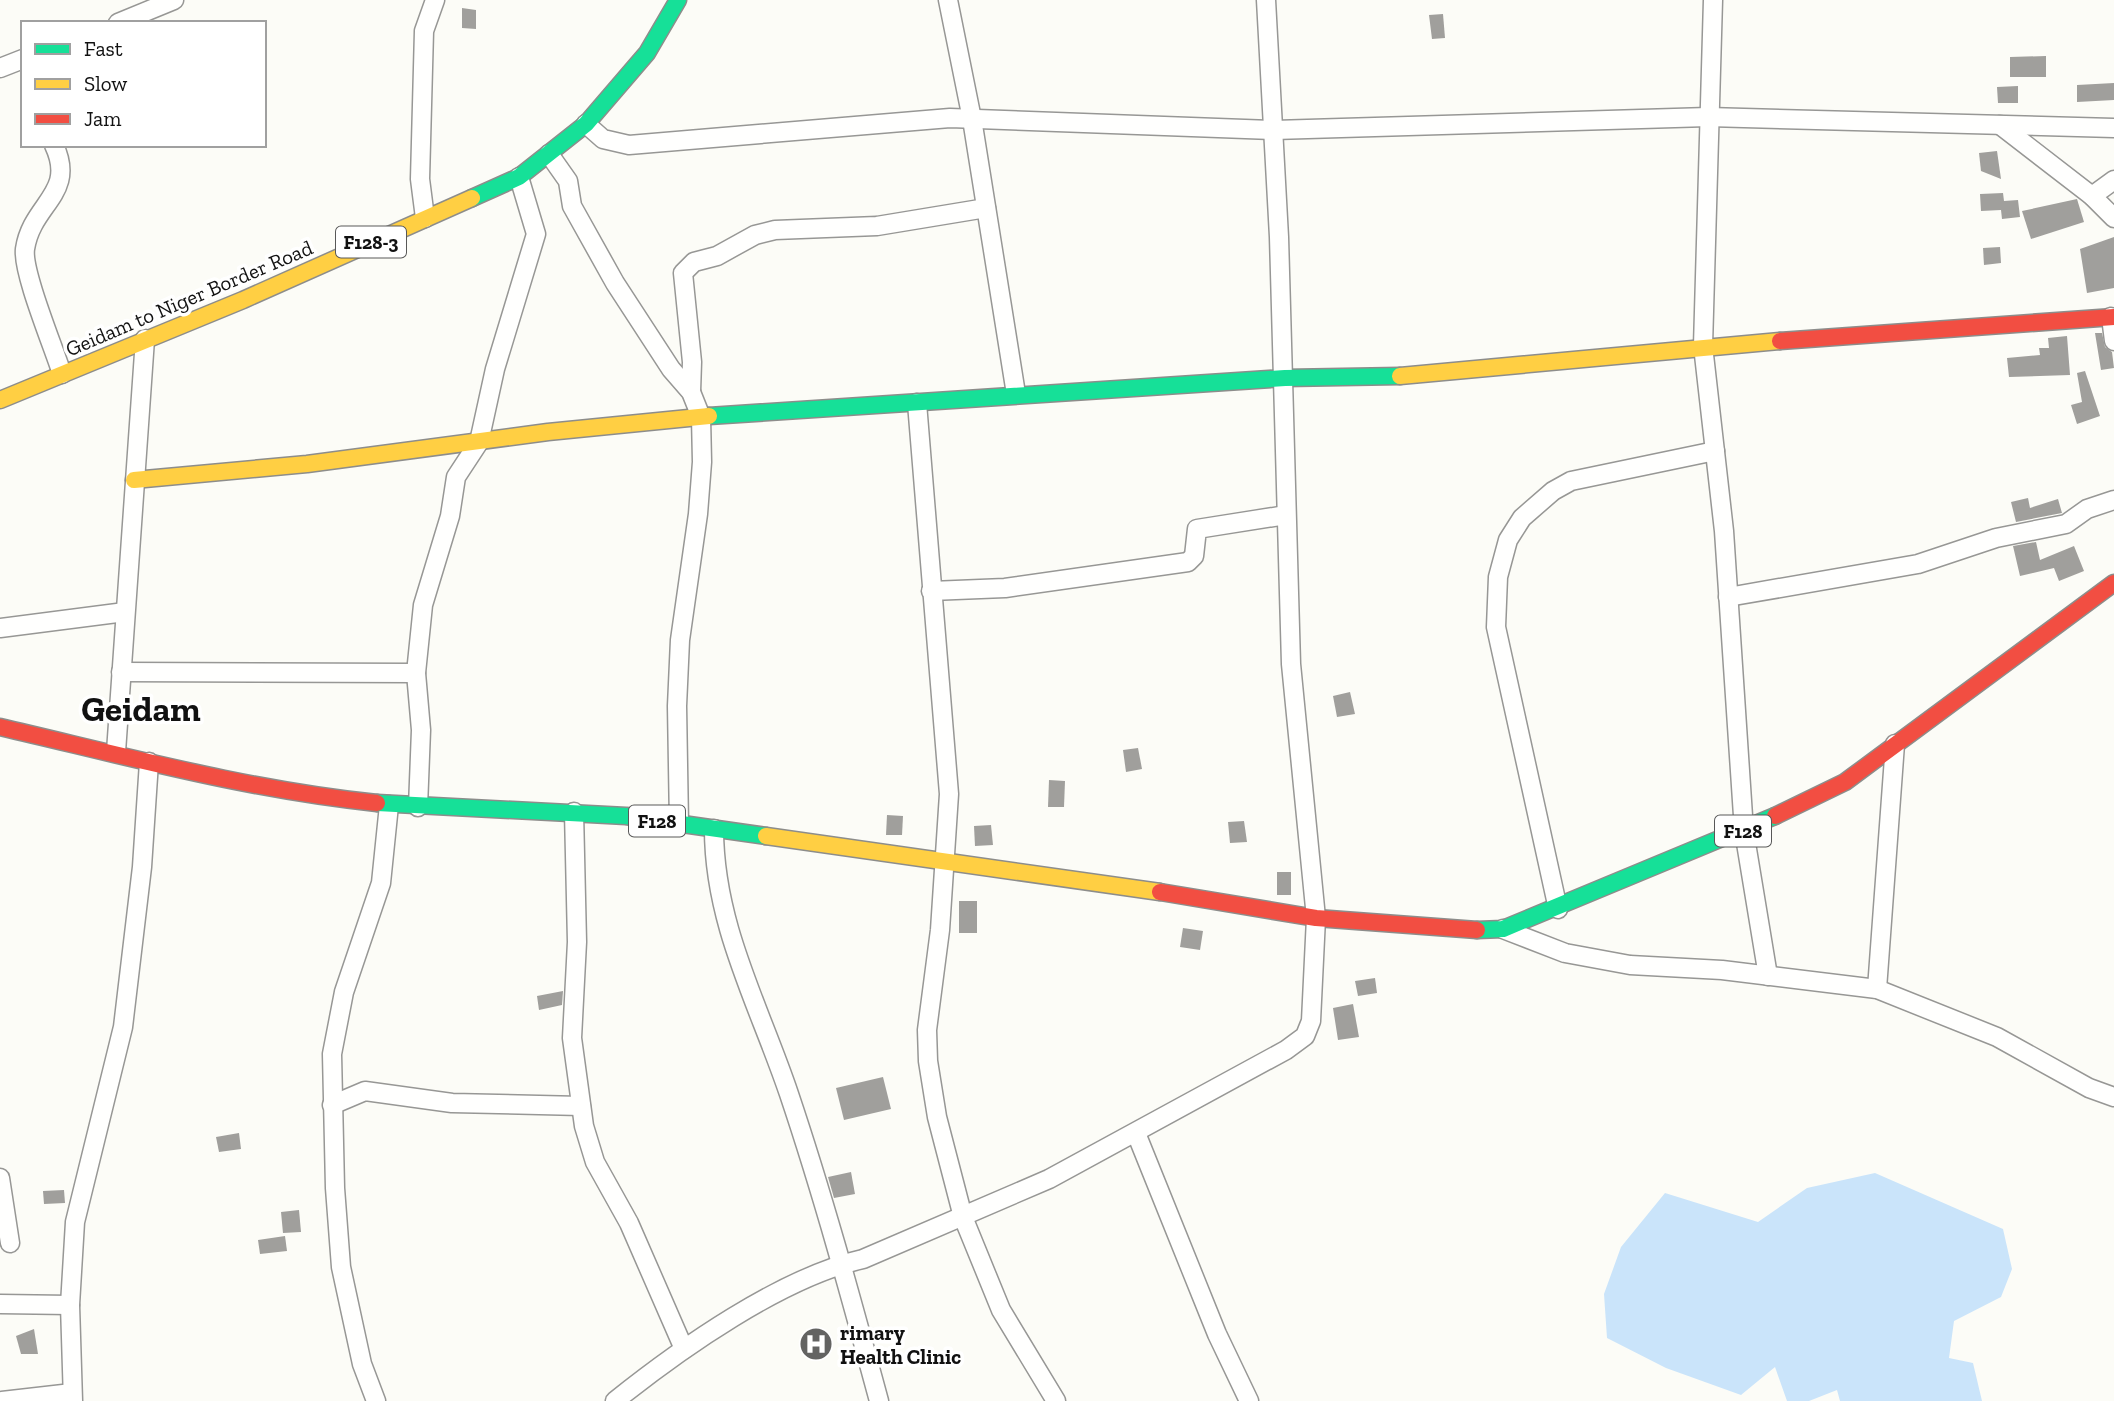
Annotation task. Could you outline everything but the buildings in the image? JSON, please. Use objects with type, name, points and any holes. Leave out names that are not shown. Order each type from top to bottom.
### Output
[{"type":"main road","name":"Geidam to Niger Border Road","points":[[0,400],[243,300],[519,177],[586,124],[647,53],[678,0]]},
{"type":"main road","points":[[135,480],[307,464],[701,418],[1016,394],[1284,378],[1379,378],[1703,346],[2113,317]]},
{"type":"main road","name":"F128","points":[[0,727],[236,782],[390,805],[574,811],[945,861],[1316,918],[1465,930],[1503,929],[1744,831],[1845,782],[2114,583]]},
{"type":"street","points":[[122,21],[174,0]]},
{"type":"street","points":[[425,218],[420,178],[424,31],[435,0]]},
{"type":"street","points":[[948,0],[972,119],[1016,394]]},
{"type":"street","points":[[615,1401],[684,1349],[772,1297],[841,1263],[863,1258],[1048,1179],[1286,1050],[1305,1036],[1311,1021],[1316,918],[1291,664],[1284,378],[1266,0]]},
{"type":"street","points":[[1713,0],[1703,346],[1728,597],[1744,831],[1768,976]]},
{"type":"street","points":[[586,124],[603,139],[629,145],[950,118],[1273,130],[1708,117],[2114,128]]},
{"type":"street","points":[[2000,125],[2092,196],[2114,218]]},
{"type":"street","points":[[55,147],[61,168],[61,184],[33,225],[25,251],[62,374]]},
{"type":"street","points":[[549,154],[568,181],[572,206],[614,283],[671,369],[691,392],[701,418],[700,488],[680,640],[677,706],[680,824]]},
{"type":"street","points":[[418,807],[421,730],[416,673],[423,605],[450,516],[456,477],[479,442],[495,369],[536,234],[533,215],[519,177]]},
{"type":"street","points":[[2092,196],[2114,180]]},
{"type":"street","points":[[691,392],[692,362],[683,273],[694,262],[717,256],[755,235],[775,230],[877,226],[986,208]]},
{"type":"street","points":[[2113,317],[2114,341]]},
{"type":"street","points":[[116,752],[145,340]]},
{"type":"street","points":[[917,403],[948,794],[940,930],[926,1030],[937,1117],[963,1217],[1001,1310],[1056,1401]]},
{"type":"street","points":[[1558,908],[1496,627],[1498,577],[1508,540],[1522,518],[1553,491],[1571,481],[1715,451]]},
{"type":"street","points":[[1728,597],[1919,564],[1996,538],[2066,524],[2087,509],[2114,500]]},
{"type":"street","points":[[931,591],[1005,588],[1188,562],[1194,556],[1197,529],[1286,515]]},
{"type":"street","points":[[0,628],[125,612]]},
{"type":"street","points":[[121,673],[416,673]]},
{"type":"street","points":[[1877,989],[1895,744]]},
{"type":"street","points":[[2,1401],[73,1397],[70,1305],[75,1222],[123,1027],[142,867],[149,762]]},
{"type":"street","points":[[376,1401],[362,1364],[341,1267],[332,1105],[332,1054],[344,992],[381,883],[390,805]]},
{"type":"street","points":[[574,811],[577,942],[572,1038],[581,1106],[595,1162],[629,1223],[684,1349]]},
{"type":"street","points":[[715,829],[714,865],[722,912],[751,1000],[788,1092],[841,1263],[879,1401]]},
{"type":"street","points":[[1503,929],[1565,953],[1630,965],[1722,970],[1877,989],[1997,1037],[2089,1087],[2114,1097]]},
{"type":"street","points":[[332,1105],[365,1091],[452,1102],[581,1106]]},
{"type":"street","points":[[1136,1133],[1207,1310],[1249,1401]]},
{"type":"street","points":[[0,1178],[10,1243]]},
{"type":"street","points":[[0,1304],[70,1305]]},
{"type":"water","points":[[1875,1173],[2003,1229],[2012,1269],[2001,1297],[1954,1321],[1949,1358],[1973,1363],[1982,1401],[1840,1401],[1837,1390],[1809,1401],[1787,1401],[1775,1367],[1741,1395],[1666,1368],[1607,1338],[1604,1294],[1621,1247],[1665,1193],[1758,1222],[1807,1188]]},
{"type":"traffic: fast","points":[[472,198],[519,177],[586,124],[647,53],[678,0]]},
{"type":"traffic: fast","points":[[709,416],[1285,378],[1400,376]]},
{"type":"traffic: fast","points":[[377,803],[626,816],[766,836]]},
{"type":"traffic: fast","points":[[1477,930],[1503,929],[1775,816]]},
{"type":"traffic: slow","points":[[0,400],[243,300],[472,198]]},
{"type":"traffic: slow","points":[[1400,376],[1780,341]]},
{"type":"traffic: slow","points":[[134,480],[307,464],[548,432],[709,416]]},
{"type":"traffic: slow","points":[[766,836],[1160,892]]},
{"type":"traffic: jam","points":[[1780,341],[2114,317]]},
{"type":"traffic: jam","points":[[1775,816],[1845,782],[2114,583]]},
{"type":"traffic: jam","points":[[0,727],[234,781],[377,803]]},
{"type":"traffic: jam","points":[[1160,892],[1316,918],[1477,930]]},
{"type":"place","name":"rimary Health Clinic","points":[[816,1344]]},
{"type":"district","name":"Geidam","points":[[141,709]]}]
